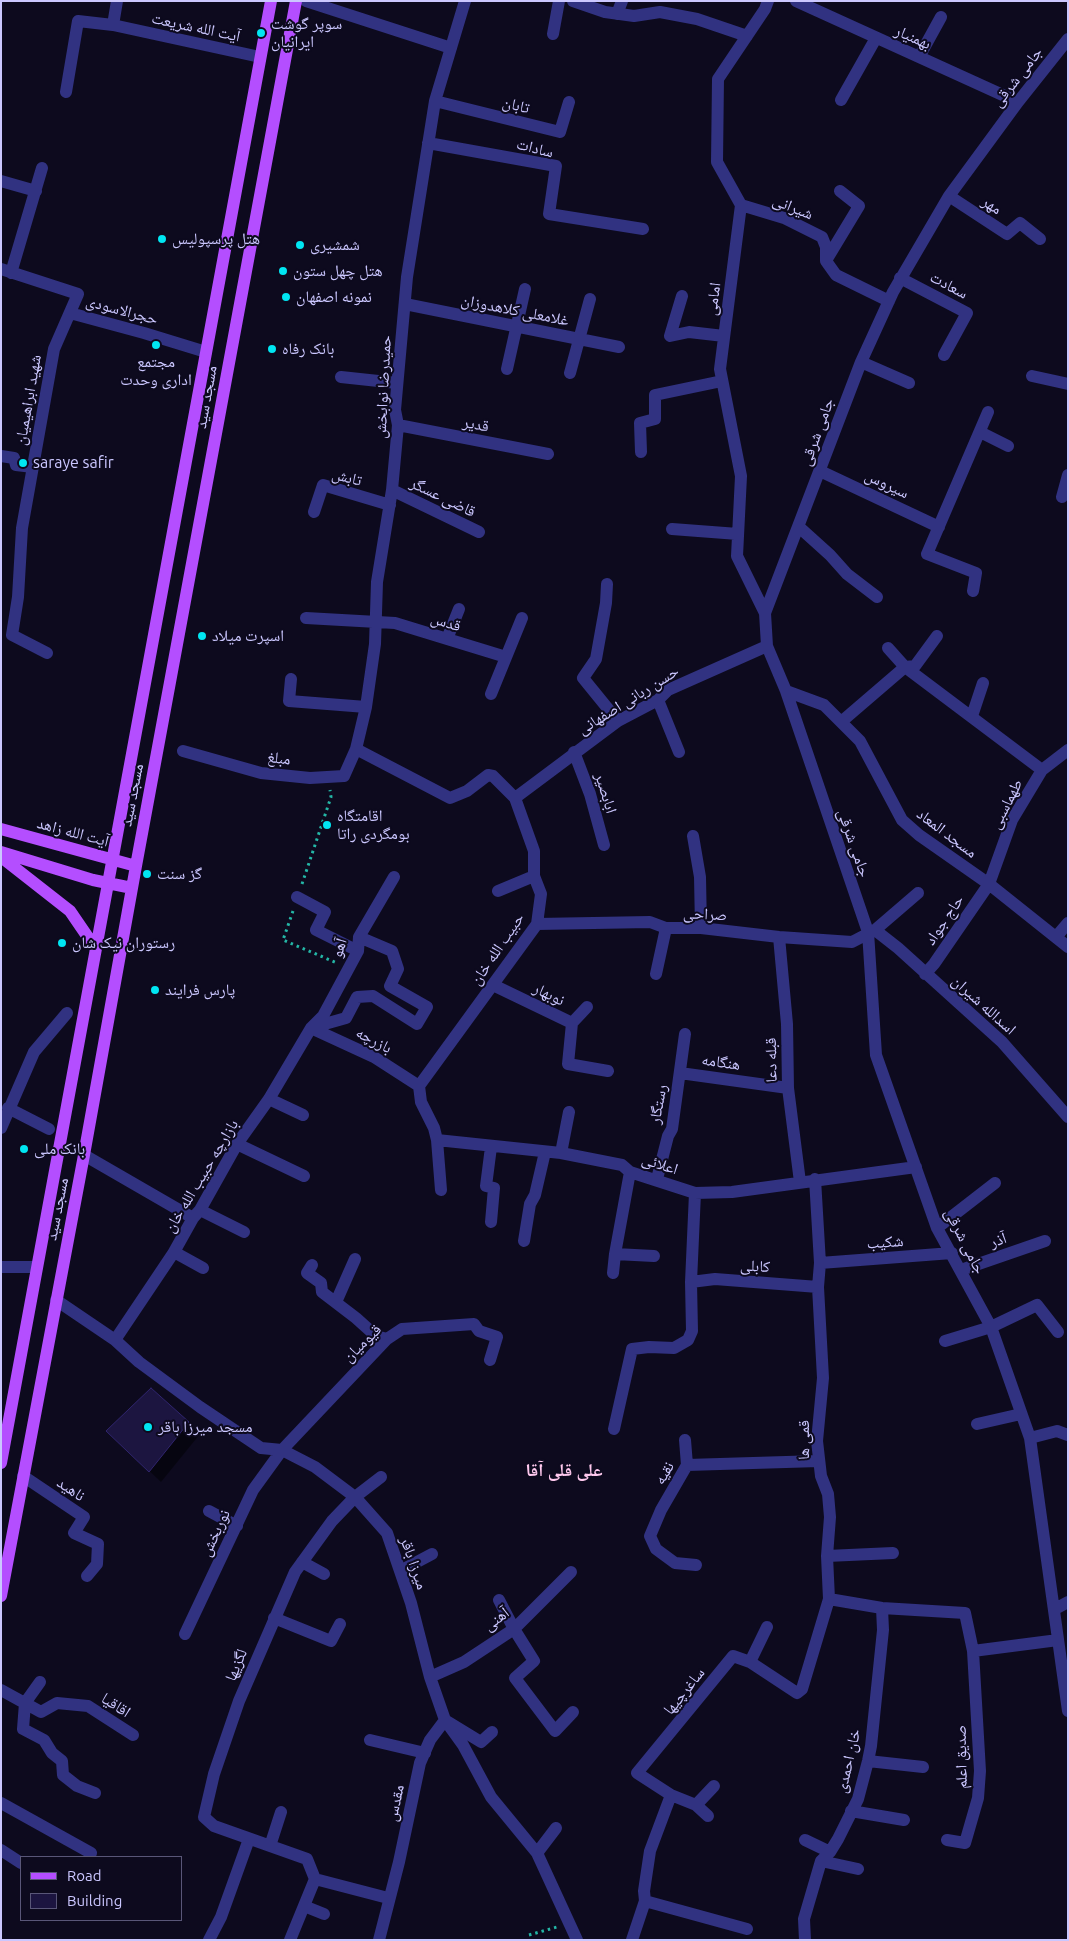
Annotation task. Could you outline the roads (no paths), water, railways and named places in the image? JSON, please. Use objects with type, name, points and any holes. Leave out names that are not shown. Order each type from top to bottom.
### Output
[{"type":"main road","name":"مسجد سید","points":[[1,1462],[5,1424],[38,1267],[270,1]]},
{"type":"main road","name":"مسجد سید","points":[[1,1596],[84,1156],[296,1]]},
{"type":"main road","name":"آیت الله زاهد","points":[[1,829],[136,866]]},
{"type":"main road","points":[[1,852],[108,883],[132,888]]},
{"type":"main road","points":[[1,856],[70,911],[96,949]]},
{"type":"street","points":[[113,25],[117,1]]},
{"type":"street","points":[[306,1],[451,48]]},
{"type":"street","name":"حمیدرضا نوابخش","points":[[356,749],[366,707],[375,644],[377,582],[390,505],[398,425],[395,410],[405,304],[428,143],[435,101],[465,1]]},
{"type":"street","points":[[553,34],[559,1]]},
{"type":"street","points":[[573,1],[617,14],[634,16],[660,12],[697,19],[747,36]]},
{"type":"street","points":[[617,14],[622,1]]},
{"type":"street","points":[[741,204],[718,162],[718,79],[765,10],[768,1]]},
{"type":"street","name":"بهمنیار","points":[[796,1],[1018,102]]},
{"type":"street","points":[[919,57],[941,17]]},
{"type":"street","name":"آیت الله شریعت","points":[[66,92],[78,21],[113,25],[260,57]]},
{"type":"street","points":[[841,100],[876,38]]},
{"type":"street","name":"جامی شرقی","points":[[1068,39],[1018,102],[949,196],[900,278],[861,362],[765,613],[768,646],[872,931],[876,1055],[937,1228],[991,1327],[1030,1438],[1068,1711]]},
{"type":"street","name":"تابان","points":[[435,101],[560,132],[569,102]]},
{"type":"street","name":"سادات","points":[[428,143],[556,166],[549,214],[644,229]]},
{"type":"street","points":[[6,271],[36,191],[42,168]]},
{"type":"street","points":[[1,182],[36,191]]},
{"type":"street","points":[[840,191],[859,206],[826,261],[836,275],[888,301]]},
{"type":"street","name":"مهر","points":[[949,196],[1007,234],[1020,223],[1040,239]]},
{"type":"street","name":"شیرانی","points":[[741,204],[784,218],[822,236],[826,246],[826,261]]},
{"type":"street","name":"امامی","points":[[741,204],[720,368],[741,476],[737,556],[765,613]]},
{"type":"street","name":"حجرالاسودی","points":[[6,271],[78,294],[70,313],[144,332],[206,352]]},
{"type":"street","name":"سعادت","points":[[900,278],[968,313],[944,355]]},
{"type":"street","points":[[507,369],[525,289]]},
{"type":"street","points":[[682,296],[670,336],[689,332],[724,336]]},
{"type":"street","points":[[570,373],[590,299]]},
{"type":"street","name":"غلامعلی کلاهدوزان","points":[[405,304],[619,347]]},
{"type":"street","name":"شهید ابراهیمیان","points":[[47,653],[12,635],[7,622],[18,597],[22,528],[54,349],[70,313]]},
{"type":"street","points":[[861,362],[909,383]]},
{"type":"street","points":[[341,376],[397,384]]},
{"type":"street","points":[[1032,376],[1068,384]]},
{"type":"street","points":[[641,452],[640,423],[655,419],[655,395],[722,381]]},
{"type":"street","points":[[973,591],[976,573],[927,554],[988,412]]},
{"type":"street","name":"قدیر","points":[[398,425],[548,454]]},
{"type":"street","points":[[980,432],[1008,446]]},
{"type":"street","points":[[1,456],[14,458],[16,465],[33,467]]},
{"type":"street","name":"سیروس","points":[[820,471],[939,527]]},
{"type":"street","points":[[1062,497],[1068,474]]},
{"type":"street","name":"تابش","points":[[314,512],[323,485],[390,505]]},
{"type":"street","name":"قاضی عسگر","points":[[392,490],[479,532]]},
{"type":"street","points":[[799,527],[830,555],[847,574],[877,597]]},
{"type":"street","points":[[672,529],[738,534]]},
{"type":"street","points":[[606,584],[606,603],[596,659],[583,678],[618,721]]},
{"type":"street","points":[[447,639],[459,608]]},
{"type":"street","name":"قدس","points":[[306,618],[395,623],[506,657]]},
{"type":"street","points":[[491,694],[522,618]]},
{"type":"street","points":[[841,722],[906,668],[915,666],[937,636]]},
{"type":"street","name":"حسن ربانی اصفهانی","points":[[515,798],[574,752],[618,721],[658,700],[668,690],[768,646]]},
{"type":"street","points":[[888,648],[906,668],[1042,770]]},
{"type":"street","points":[[291,680],[289,701],[366,707]]},
{"type":"street","points":[[972,716],[983,683]]},
{"type":"street","name":"مسجد المعاد","points":[[786,691],[824,705],[860,741],[902,820],[918,835],[989,884],[1068,947]]},
{"type":"street","points":[[658,700],[680,752]]},
{"type":"street","points":[[356,749],[450,798],[467,791],[488,775],[493,776],[515,798]]},
{"type":"street","name":"مبلغ","points":[[183,751],[261,773],[310,778],[344,776],[356,749]]},
{"type":"street","name":"طهماسبی","points":[[989,884],[1012,820],[1042,770],[1068,750]]},
{"type":"street","name":"ابابصیر","points":[[574,752],[590,794],[604,845]]},
{"type":"street","name":"حبیب الله خان","points":[[419,1086],[537,924],[541,894],[534,876],[534,851],[515,798]]},
{"type":"street","points":[[692,836],[700,877],[701,928]]},
{"type":"street","name":"آهو","points":[[311,1028],[323,1016],[358,951],[359,937],[394,876]]},
{"type":"street","points":[[498,891],[534,876]]},
{"type":"street","name":"حاج جواد","points":[[925,974],[934,964],[989,884]]},
{"type":"street","name":"صراحی","points":[[537,924],[650,922],[666,928],[701,928],[779,937],[852,942],[872,931],[918,893]]},
{"type":"street","points":[[297,897],[325,912],[316,930],[358,951]]},
{"type":"street","points":[[1056,937],[1068,923]]},
{"type":"street","points":[[656,974],[666,928]]},
{"type":"street","name":"اسدالله شیران","points":[[872,931],[898,948],[1002,1042],[1068,1117]]},
{"type":"street","points":[[311,1028],[346,1018],[357,997],[372,996],[417,1024],[427,1007],[390,986],[398,969],[392,951],[359,937]]},
{"type":"street","name":"قبله دعا","points":[[779,937],[787,1024],[788,1088],[800,1182]]},
{"type":"street","name":"نوبهار","points":[[493,985],[572,1023],[587,1007]]},
{"type":"street","points":[[2,1123],[34,1052],[67,1013]]},
{"type":"street","points":[[572,1023],[568,1064],[608,1071]]},
{"type":"street","name":"بازرچه","points":[[311,1028],[374,1057],[419,1086]]},
{"type":"street","name":"بازارچه حبیب الله خان","points":[[115,1340],[174,1252],[238,1144],[269,1099],[311,1028]]},
{"type":"street","name":"رستگار","points":[[657,1179],[668,1136],[672,1129],[686,1034]]},
{"type":"street","name":"هنگامه","points":[[680,1073],[788,1088]]},
{"type":"street","points":[[419,1086],[421,1102],[434,1128],[437,1140],[441,1190]]},
{"type":"street","points":[[269,1099],[303,1115]]},
{"type":"street","points":[[8,1108],[49,1129]]},
{"type":"street","points":[[561,1153],[569,1112]]},
{"type":"street","name":"اعلائی","points":[[437,1140],[561,1153],[622,1165],[630,1172],[657,1179],[695,1193],[732,1192],[814,1179],[916,1167]]},
{"type":"street","points":[[238,1144],[304,1176]]},
{"type":"street","points":[[491,1147],[486,1186],[494,1188],[491,1222]]},
{"type":"street","points":[[524,1241],[530,1204],[536,1195],[545,1152]]},
{"type":"street","points":[[84,1156],[197,1214],[244,1232]]},
{"type":"street","points":[[613,1273],[630,1172]]},
{"type":"street","name":"قمی ها","points":[[750,1662],[797,1693],[802,1689],[829,1599],[827,1556],[830,1517],[828,1494],[821,1476],[817,1441],[823,1378],[818,1287],[820,1264],[814,1179]]},
{"type":"street","points":[[937,1228],[995,1183]]},
{"type":"street","points":[[614,1429],[632,1349],[649,1347],[674,1348],[688,1340],[692,1331],[691,1282],[695,1193]]},
{"type":"street","name":"آذر","points":[[961,1270],[1045,1241]]},
{"type":"street","points":[[174,1252],[203,1268]]},
{"type":"street","name":"شکیب","points":[[820,1264],[952,1253]]},
{"type":"street","points":[[615,1254],[654,1256]]},
{"type":"street","points":[[336,1302],[355,1259]]},
{"type":"street","points":[[312,1265],[307,1273],[321,1283],[322,1292],[376,1336],[387,1339]]},
{"type":"street","points":[[1,1267],[38,1267]]},
{"type":"street","name":"کابلی","points":[[691,1282],[715,1279],[818,1287]]},
{"type":"street","name":"میرزا باقر","points":[[56,1300],[115,1340],[139,1362],[200,1407],[261,1448],[282,1450],[315,1468],[355,1497],[387,1534],[400,1570],[430,1676],[445,1720],[464,1746],[491,1797],[537,1853],[577,1940]]},
{"type":"street","points":[[945,1341],[991,1327],[1037,1305],[1058,1332]]},
{"type":"street","name":"قیومیان","points":[[282,1450],[387,1339],[402,1329],[474,1324],[479,1331],[496,1337],[490,1360]]},
{"type":"street","points":[[977,1424],[1021,1414]]},
{"type":"street","points":[[1030,1438],[1057,1431],[1068,1435]]},
{"type":"street","points":[[685,1440],[687,1465]]},
{"type":"street","name":"نوربخش","points":[[185,1634],[253,1490],[282,1450]]},
{"type":"street","name":"نقیه","points":[[696,1565],[675,1563],[656,1549],[650,1536],[661,1510],[687,1465],[819,1461]]},
{"type":"street","name":"ناهید","points":[[23,1476],[84,1516],[74,1533],[98,1544],[97,1564],[87,1576]]},
{"type":"street","name":"لگزیها","points":[[315,1879],[307,1858],[249,1840],[214,1826],[204,1817],[214,1774],[238,1701],[295,1572],[332,1521],[355,1497],[381,1478]]},
{"type":"street","points":[[209,1511],[237,1526]]},
{"type":"street","points":[[827,1556],[893,1552]]},
{"type":"street","points":[[400,1570],[432,1554]]},
{"type":"street","points":[[302,1562],[324,1574]]},
{"type":"street","name":"آهنی","points":[[430,1676],[464,1662],[514,1629],[571,1572]]},
{"type":"street","name":"صدیق اعلم","points":[[829,1599],[882,1608],[966,1613],[974,1651],[980,1771],[978,1798],[965,1843],[947,1840]]},
{"type":"street","points":[[499,1600],[534,1661],[515,1678],[555,1731],[573,1712]]},
{"type":"street","points":[[1055,1609],[1068,1602]]},
{"type":"street","name":"خان احمدی","points":[[805,1940],[804,1919],[821,1862],[838,1839],[858,1800],[868,1761],[883,1630],[882,1608]]},
{"type":"street","points":[[274,1618],[332,1641],[340,1624]]},
{"type":"street","points":[[750,1662],[767,1627]]},
{"type":"street","points":[[974,1651],[1058,1640]]},
{"type":"street","name":"ساغرچیها","points":[[708,1816],[696,1805],[671,1795],[637,1773],[733,1656],[750,1662]]},
{"type":"street","points":[[40,1682],[25,1703],[23,1729],[44,1740],[52,1753],[62,1761],[63,1775],[77,1786],[95,1793]]},
{"type":"street","name":"اقاقیا","points":[[1,1690],[41,1712],[57,1703],[88,1706],[133,1735]]},
{"type":"street","points":[[445,1720],[481,1742],[492,1732]]},
{"type":"street","name":"مقدس","points":[[379,1940],[388,1898],[399,1862],[420,1763],[430,1740],[445,1720]]},
{"type":"street","points":[[370,1740],[425,1753]]},
{"type":"street","points":[[868,1761],[923,1767]]},
{"type":"street","points":[[696,1805],[714,1786]]},
{"type":"street","points":[[632,1940],[645,1902],[644,1891],[650,1851],[671,1795]]},
{"type":"street","points":[[1,1803],[91,1853]]},
{"type":"street","points":[[851,1811],[904,1820]]},
{"type":"street","points":[[270,1846],[281,1812]]},
{"type":"street","points":[[537,1853],[556,1828]]},
{"type":"street","points":[[209,1940],[221,1917],[249,1840]]},
{"type":"street","points":[[805,1840],[830,1852]]},
{"type":"street","points":[[1,1850],[20,1862]]},
{"type":"street","points":[[821,1862],[858,1869]]},
{"type":"street","points":[[290,1940],[315,1879],[388,1898]]},
{"type":"street","points":[[645,1902],[747,1929]]},
{"type":"street","points":[[304,1906],[324,1914]]},
{"type":"place","name":"سوپر گوشت ایرانیان","points":[[261,33]]},
{"type":"place","name":"هتل پرسپولیس","points":[[162,239]]},
{"type":"place","name":"شمشیری","points":[[300,245]]},
{"type":"place","name":"هتل چهل ستون","points":[[283,271]]},
{"type":"place","name":"نمونه اصفهان","points":[[286,297]]},
{"type":"place","name":"مجتمع اداری وحدت","points":[[156,345]]},
{"type":"place","name":"بانک رفاه","points":[[272,349]]},
{"type":"place","name":"saraye safir","points":[[23,463]]},
{"type":"place","name":"اسپرت میلاد","points":[[202,636]]},
{"type":"place","name":"اقامتگاه بومگردی راتا","points":[[327,825]]},
{"type":"place","name":"گز سنت","points":[[147,874]]},
{"type":"place","name":"رستوران نیک شان","points":[[62,943]]},
{"type":"place","name":"پارس فرایند","points":[[155,990]]},
{"type":"place","name":"بانک ملی","points":[[24,1149]]},
{"type":"place","name":"مسجد میرزا باقر","points":[[148,1427]]},
{"type":"district","name":"علی قلی آقا","points":[[564,1470]]}]
